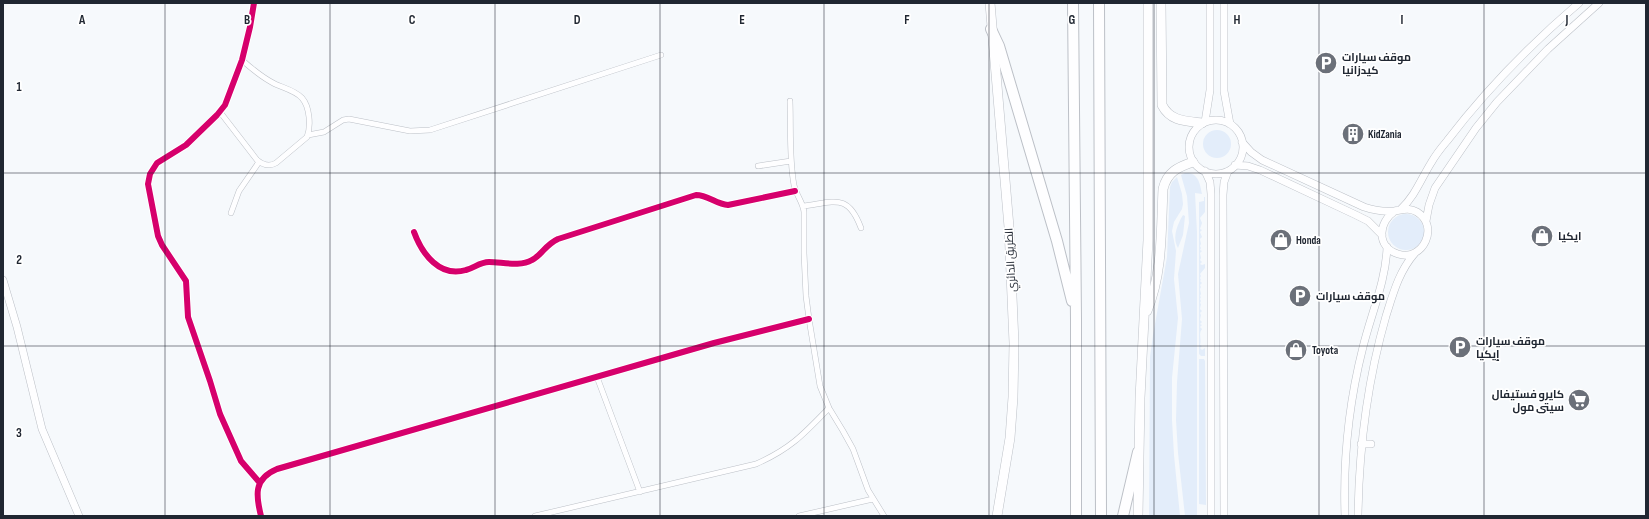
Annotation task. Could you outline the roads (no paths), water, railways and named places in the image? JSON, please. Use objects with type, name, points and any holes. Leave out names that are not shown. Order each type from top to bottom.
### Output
[{"type":"highway","name":"الطريق الدائري","points":[[990,3],[991,29],[1003,144],[1009,227],[1014,343],[1013,397],[1010,438],[998,516]]},
{"type":"highway","points":[[1073,3],[1076,516]]},
{"type":"highway","points":[[1099,3],[1101,516]]},
{"type":"highway","points":[[1138,516],[1138,452],[1148,240],[1148,3]]},
{"type":"highway","points":[[1161,3],[1162,105],[1165,111],[1175,119],[1203,123]]},
{"type":"highway","points":[[991,29],[999,46],[1057,241],[1076,319]]},
{"type":"highway","points":[[1144,320],[1154,293],[1157,278],[1162,189],[1169,174],[1175,169],[1193,162]]},
{"type":"highway","points":[[1123,516],[1138,452]]},
{"type":"street","points":[[254,3],[242,60],[227,100],[220,112],[186,145],[156,163],[150,174],[148,184],[158,236],[162,245],[186,281],[188,318],[220,414],[241,461],[260,483]]},
{"type":"street","points":[[1203,123],[1210,90],[1210,3]]},
{"type":"street","points":[[1224,3],[1223,84],[1230,124]]},
{"type":"street","points":[[1382,235],[1384,221],[1414,194],[1431,163],[1444,144],[1488,91],[1544,34],[1579,3]]},
{"type":"street","points":[[1426,221],[1429,205],[1436,188],[1476,128],[1497,102],[1548,49],[1599,3]]},
{"type":"street","points":[[308,135],[324,132],[349,118],[410,131],[430,130],[661,55]]},
{"type":"street","points":[[220,112],[259,162],[268,165],[276,163],[304,142],[308,135],[308,113],[303,99],[297,94],[265,78],[242,60]]},
{"type":"street","points":[[790,100],[791,161],[795,191],[804,206],[805,275],[809,319],[820,386],[829,408],[848,440],[864,481],[884,516]]},
{"type":"street","points":[[1242,142],[1242,154],[1235,165],[1228,171],[1216,173],[1205,171],[1193,162],[1190,155],[1189,141],[1192,134],[1203,123],[1213,120],[1222,120],[1230,124],[1238,132],[1242,142],[1251,152],[1262,160],[1373,210],[1407,209],[1418,212],[1426,221],[1428,236],[1421,248],[1415,253],[1400,274],[1383,327],[1371,374],[1361,444],[1358,516]]},
{"type":"street","points":[[758,166],[791,161]]},
{"type":"street","points":[[231,213],[239,191],[259,162]]},
{"type":"street","points":[[1235,165],[1248,166],[1260,170],[1368,221],[1382,235],[1387,247],[1385,271],[1365,336],[1353,396],[1346,452],[1345,516]]},
{"type":"street","points":[[1205,171],[1210,182],[1211,194],[1211,516]]},
{"type":"street","points":[[1224,516],[1223,195],[1228,171]]},
{"type":"street","points":[[414,232],[423,250],[436,265],[445,270],[460,271],[485,262],[528,262],[536,258],[549,244],[558,239],[696,195],[704,195],[722,204],[728,205],[795,191]]},
{"type":"street","points":[[804,206],[835,202],[844,204],[854,211],[861,228]]},
{"type":"street","points":[[1387,247],[1397,254],[1403,255],[1415,253]]},
{"type":"street","points":[[3,280],[17,327],[42,429],[80,516]]},
{"type":"street","points":[[261,516],[256,496],[260,483],[266,476],[277,470],[714,343],[809,319]]},
{"type":"street","points":[[597,377],[640,492]]},
{"type":"street","points":[[535,516],[744,467],[766,459],[799,439],[829,408]]},
{"type":"street","points":[[1361,444],[1371,444]]},
{"type":"street","points":[[799,516],[873,499]]},
{"type":"place","name":"موقف سيارات كيدزانيا","points":[[1326,63]]},
{"type":"place","name":"KidZania","points":[[1353,134]]},
{"type":"place","name":"ايكيا","points":[[1542,236]]},
{"type":"place","name":"Honda","points":[[1281,240]]},
{"type":"place","name":"موقف سيارات","points":[[1300,296]]},
{"type":"place","name":"موقف سيارات إيكيا","points":[[1460,347]]},
{"type":"place","name":"Toyota","points":[[1296,350]]},
{"type":"place","name":"كايرو فستيفال سيتى مول","points":[[1579,400]]}]
